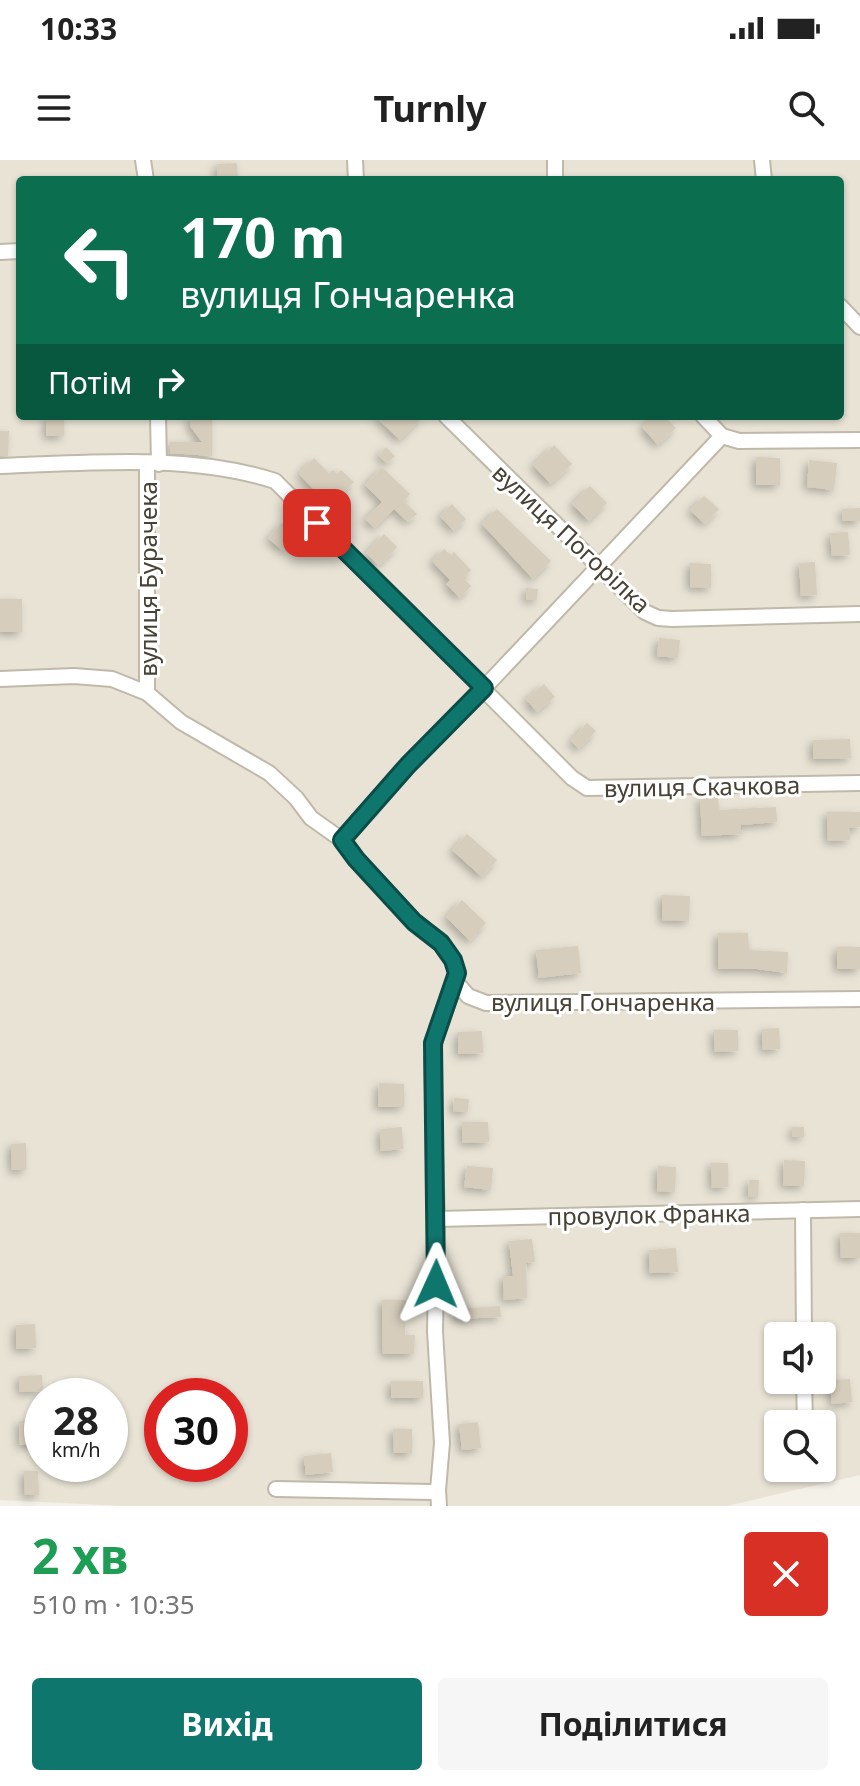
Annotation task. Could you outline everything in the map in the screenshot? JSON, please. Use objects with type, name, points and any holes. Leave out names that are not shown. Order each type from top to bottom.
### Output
[{"type":"street","points":[[844,310],[860,327]]},
{"type":"street","name":"вулиця Бурачека","points":[[147,693],[153,464],[158,420]]},
{"type":"street","name":"вулиця Погорілка","points":[[450,420],[645,612],[658,618],[860,614]]},
{"type":"street","points":[[707,420],[722,436],[739,441],[860,440]]},
{"type":"street","points":[[342,840],[408,765],[722,436]]},
{"type":"street","name":"вулиця Скачкова","points":[[0,466],[153,464],[227,469],[275,481],[572,778],[587,788],[860,783]]},
{"type":"street","name":"вулиця Гончаренка","points":[[0,679],[74,676],[112,679],[147,693],[181,722],[269,773],[296,798],[311,818],[342,840],[414,922],[441,943],[453,960],[456,982],[468,996],[486,1003],[860,999]]},
{"type":"street","points":[[439,1506],[442,1443],[435,1332],[437,1219],[433,1043],[456,982]]},
{"type":"street","name":"провулок Франка","points":[[437,1219],[860,1209]]},
{"type":"street","points":[[803,1210],[804,1322]]},
{"type":"street","points":[[276,1489],[438,1490]]},
{"type":"shaded area","points":[[0,160],[860,160],[860,1475],[836,1481],[836,1410],[764,1410],[764,1482],[830,1482],[727,1506],[125,1506],[0,1500]]},
{"type":"building","points":[[237,163],[238,176],[218,176],[217,164]]},
{"type":"building","points":[[47,420],[64,420],[64,436],[46,436]]},
{"type":"building","points":[[190,420],[212,420],[212,456],[170,453],[170,442],[202,442],[190,426]]},
{"type":"building","points":[[379,420],[420,420],[400,440]]},
{"type":"building","points":[[649,420],[668,420],[676,428],[658,445],[642,427]]},
{"type":"building","points":[[0,431],[9,431],[8,456],[0,456]]},
{"type":"building","points":[[554,445],[572,464],[551,484],[533,465]]},
{"type":"building","points":[[386,447],[395,456],[387,463],[378,455]]},
{"type":"building","points":[[756,457],[780,458],[780,485],[756,485]]},
{"type":"building","points":[[314,458],[329,473],[333,470],[337,474],[341,470],[354,482],[330,505],[326,501],[322,505],[315,497],[318,494],[299,474]]},
{"type":"building","points":[[809,460],[837,463],[834,490],[807,487]]},
{"type":"building","points":[[382,467],[410,494],[404,501],[417,514],[408,522],[394,509],[375,528],[365,519],[382,502],[365,485]]},
{"type":"building","points":[[590,486],[607,503],[589,521],[572,504]]},
{"type":"building","points":[[704,496],[719,509],[705,524],[690,510]]},
{"type":"building","points":[[452,504],[466,519],[454,531],[440,516]]},
{"type":"building","points":[[860,508],[860,521],[843,521],[842,509]]},
{"type":"building","points":[[497,509],[551,561],[533,579],[482,524]]},
{"type":"building","points":[[282,523],[296,536],[283,551],[268,538]]},
{"type":"building","points":[[848,532],[850,555],[832,556],[830,533]]},
{"type":"building","points":[[384,534],[397,547],[379,566],[366,553]]},
{"type":"building","points":[[444,549],[451,555],[454,552],[471,570],[463,578],[471,586],[460,598],[446,584],[450,580],[432,561]]},
{"type":"building","points":[[815,562],[817,595],[801,596],[799,563]]},
{"type":"building","points":[[690,563],[711,564],[711,588],[690,587]]},
{"type":"building","points":[[526,588],[538,589],[537,600],[526,600]]},
{"type":"building","points":[[0,599],[22,599],[22,632],[0,632]]},
{"type":"building","points":[[659,638],[680,640],[678,658],[657,656]]},
{"type":"building","points":[[544,684],[555,697],[537,712],[526,699]]},
{"type":"building","points":[[587,723],[596,731],[579,749],[571,741]]},
{"type":"building","points":[[850,739],[851,758],[813,759],[813,740]]},
{"type":"building","points":[[718,797],[719,810],[776,807],[777,822],[741,825],[741,834],[702,836],[700,798]]},
{"type":"building","points":[[827,812],[860,812],[860,827],[849,828],[850,840],[828,841]]},
{"type":"building","points":[[467,834],[497,860],[482,877],[452,850]]},
{"type":"building","points":[[662,895],[690,896],[689,921],[662,920]]},
{"type":"building","points":[[462,900],[486,923],[470,941],[446,917]]},
{"type":"building","points":[[718,933],[748,933],[749,950],[788,952],[787,973],[718,969]]},
{"type":"building","points":[[578,946],[581,973],[539,978],[536,950]]},
{"type":"building","points":[[837,947],[860,947],[860,969],[837,969]]},
{"type":"building","points":[[779,1028],[780,1049],[763,1050],[762,1029]]},
{"type":"building","points":[[714,1030],[738,1030],[738,1051],[715,1052]]},
{"type":"building","points":[[482,1031],[483,1053],[458,1054],[458,1032]]},
{"type":"building","points":[[379,1083],[404,1084],[404,1107],[378,1107]]},
{"type":"building","points":[[454,1098],[469,1099],[468,1112],[453,1111]]},
{"type":"building","points":[[462,1122],[488,1122],[489,1142],[463,1143]]},
{"type":"building","points":[[402,1127],[403,1149],[381,1151],[380,1129]]},
{"type":"building","points":[[792,1127],[804,1127],[804,1137],[792,1137]]},
{"type":"building","points":[[26,1143],[26,1170],[12,1170],[11,1144]]},
{"type":"building","points":[[784,1160],[805,1161],[804,1186],[783,1185]]},
{"type":"building","points":[[711,1163],[728,1163],[728,1187],[712,1188]]},
{"type":"building","points":[[467,1166],[493,1168],[491,1190],[464,1187]]},
{"type":"building","points":[[658,1166],[676,1167],[675,1192],[657,1191]]},
{"type":"building","points":[[749,1180],[759,1180],[758,1197],[748,1196]]},
{"type":"building","points":[[840,1233],[860,1233],[860,1258],[841,1258]]},
{"type":"building","points":[[532,1239],[535,1262],[526,1263],[527,1298],[504,1300],[503,1276],[513,1276],[509,1241]]},
{"type":"building","points":[[676,1248],[678,1272],[650,1273],[649,1250]]},
{"type":"building","points":[[382,1300],[406,1300],[405,1335],[415,1335],[414,1354],[383,1354]]},
{"type":"building","points":[[500,1306],[501,1317],[457,1319],[456,1309]]},
{"type":"building","points":[[35,1324],[36,1348],[16,1349],[16,1325]]},
{"type":"building","points":[[42,1375],[42,1378],[24,1378],[24,1392],[20,1392],[19,1376]]},
{"type":"building","points":[[850,1379],[852,1402],[832,1404],[831,1394],[836,1394],[836,1380]]},
{"type":"building","points":[[391,1381],[423,1381],[423,1398],[391,1398]]},
{"type":"building","points":[[19,1421],[24,1421],[24,1445],[20,1445]]},
{"type":"building","points":[[478,1422],[481,1448],[462,1450],[459,1424]]},
{"type":"building","points":[[393,1429],[412,1429],[412,1453],[394,1453]]},
{"type":"building","points":[[331,1453],[333,1472],[306,1475],[304,1456]]},
{"type":"building","points":[[24,1482],[38,1482],[39,1495],[25,1495]]},
{"type":"route","points":[[317,523],[484,688],[408,765],[342,840],[414,922],[441,943],[453,960],[457,973],[433,1043],[438,1235],[436,1284]]}]
